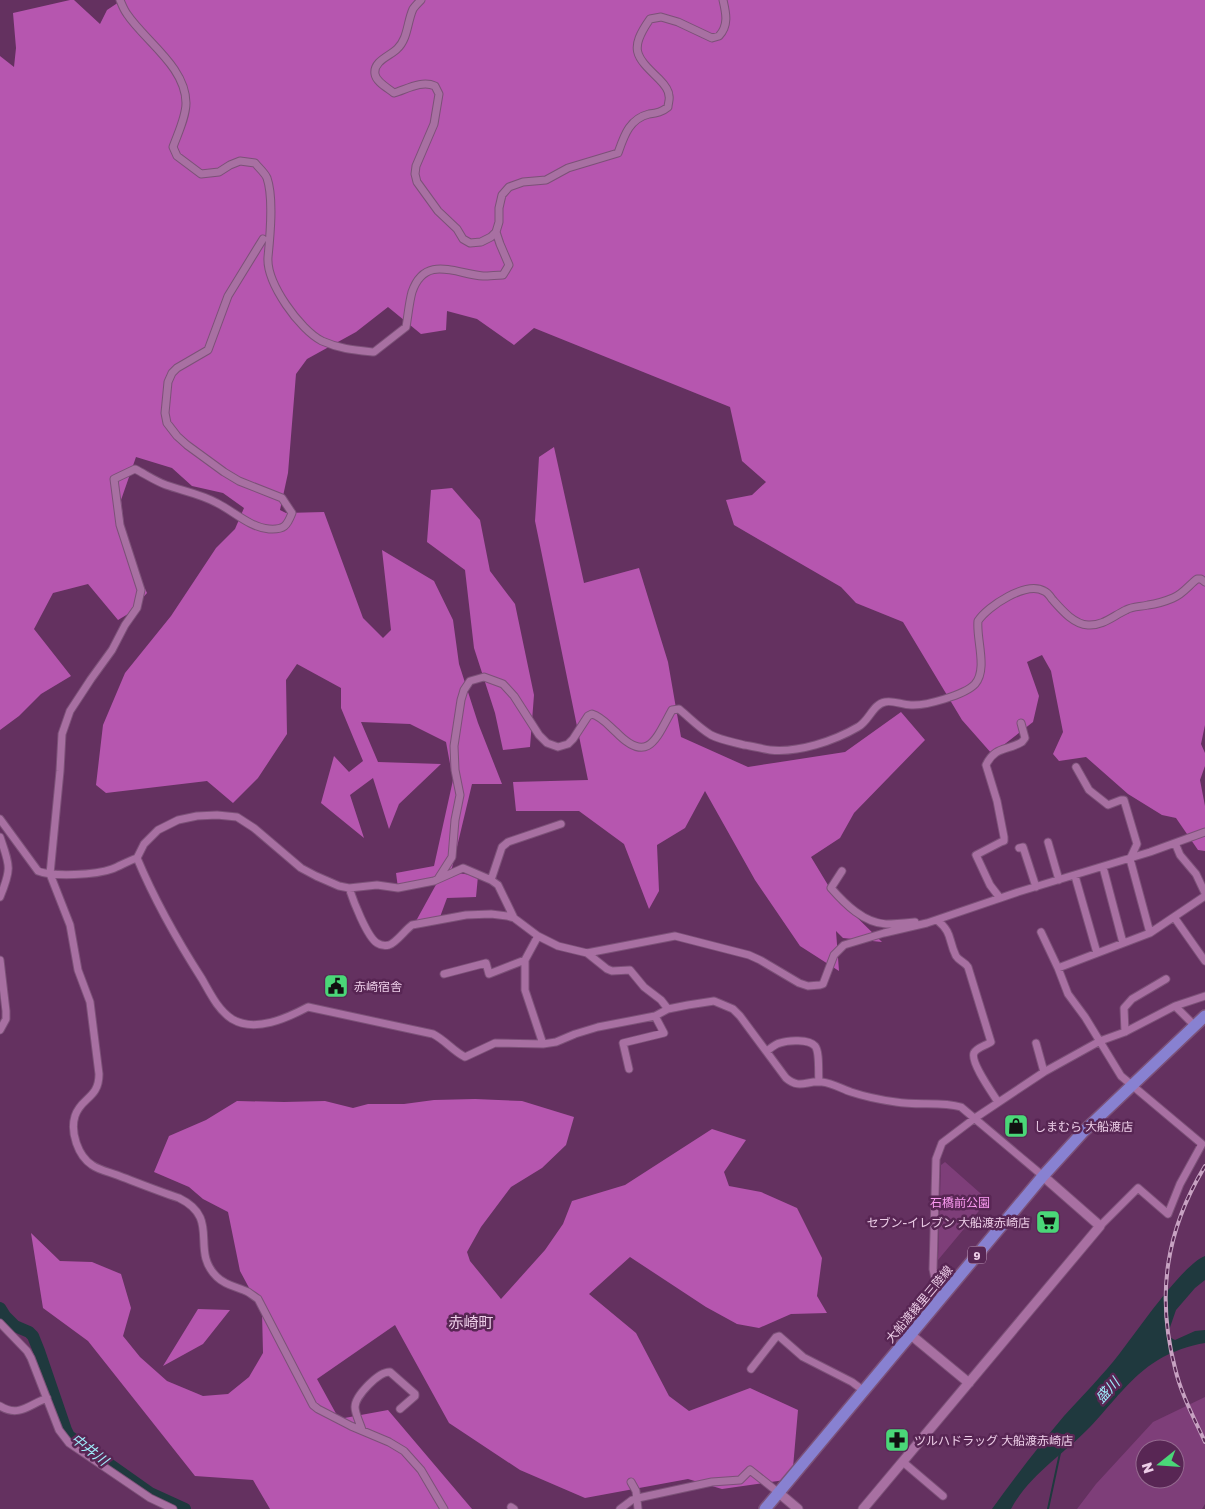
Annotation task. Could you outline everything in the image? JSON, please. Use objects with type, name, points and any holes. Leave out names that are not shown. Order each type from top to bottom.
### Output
[{"type":"main road","name":"大船渡綾里三陸線","points":[[765,1509],[1043,1176],[1083,1132],[1205,1016]]},
{"type":"street","points":[[120,0],[127,14],[178,73],[184,89],[186,103],[184,116],[173,147],[178,156],[201,174],[219,172],[240,161],[256,163],[266,176],[270,194],[268,256],[275,287],[281,298],[305,328],[320,340],[342,349],[374,352],[406,327],[412,292],[419,278],[428,271],[447,268],[483,276],[503,275],[509,265],[496,232]]},
{"type":"street","points":[[421,0],[414,8],[404,38],[398,49],[380,61],[375,68],[376,80],[394,92],[423,84],[435,86],[439,94],[434,124],[416,166],[415,174],[418,182],[438,211],[457,229],[463,239],[470,243],[481,242],[496,232],[502,195],[509,188],[523,182],[546,180],[568,168],[618,153],[629,126],[638,118],[658,113],[668,107],[669,95],[663,82],[645,66],[638,55],[636,46],[641,32],[650,20],[661,17],[678,22],[712,38],[718,36],[726,25],[723,0]]},
{"type":"street","points":[[263,239],[228,296],[208,350],[177,368],[172,373],[168,382],[164,413],[167,423],[177,436],[224,472],[239,481],[282,498],[292,513],[284,527],[268,529],[258,526],[216,502],[194,493],[164,485],[134,469],[114,479],[120,525],[141,590],[138,608],[70,711],[62,734],[50,874],[68,918],[78,970],[90,1002],[100,1074],[97,1090],[78,1110],[75,1116],[75,1134],[80,1150],[91,1165],[179,1198],[196,1209],[204,1227],[204,1256],[216,1277],[248,1292],[258,1299],[314,1405],[328,1415],[389,1442],[404,1451],[421,1470],[444,1509]]},
{"type":"street","points":[[438,879],[452,857],[455,820],[460,795],[455,770],[454,746],[464,690],[470,681],[484,677],[503,684],[514,696],[539,735],[547,743],[558,747],[568,744],[588,716],[592,714],[606,722],[630,745],[638,749],[647,747],[657,738],[672,710],[679,709],[696,725],[713,736],[734,743],[783,750],[808,746],[837,738],[860,726],[876,707],[883,702],[891,701],[920,706],[950,697],[970,688],[979,677],[981,652],[977,631],[978,621],[1004,598],[1019,592],[1032,589],[1044,591],[1068,616],[1090,626],[1100,624],[1137,606],[1149,606],[1174,598],[1197,579],[1205,582]]},
{"type":"street","points":[[1000,898],[990,884],[976,855],[1004,840],[986,765],[994,754],[1022,742],[1025,738],[1021,723]]},
{"type":"street","points":[[1076,767],[1088,790],[1108,805],[1124,800],[1137,844],[1130,859],[1150,933]]},
{"type":"street","points":[[0,821],[35,868],[50,874],[98,873],[112,869],[137,858],[144,844],[158,830],[178,820],[197,816],[237,817],[254,828],[301,868],[339,886],[349,888],[377,885],[398,888],[438,879],[463,868],[498,885],[514,918]]},
{"type":"street","points":[[491,880],[502,847],[508,842],[561,824]]},
{"type":"street","points":[[349,888],[354,904],[371,937],[382,945],[394,942],[412,925],[466,915],[491,914],[514,918],[538,936],[558,946],[587,953],[675,936],[749,955],[799,983],[808,986],[823,984],[834,955],[844,945],[937,920],[1000,898],[1130,859],[1205,832]]},
{"type":"street","points":[[0,837],[9,869],[8,878],[0,897]]},
{"type":"street","points":[[1048,842],[1059,880]]},
{"type":"street","points":[[1058,968],[1150,933],[1205,894],[1196,874],[1180,855],[1175,843]]},
{"type":"street","points":[[1018,848],[1023,847],[1036,887]]},
{"type":"street","points":[[137,858],[151,892],[188,957],[215,1001],[232,1020],[246,1024],[270,1023],[308,1007],[433,1034],[440,1037],[465,1058],[495,1044],[543,1044],[556,1042],[598,1026],[655,1016],[668,1009],[714,1001],[732,1009],[740,1016],[786,1078],[792,1083],[825,1082],[852,1093],[899,1102],[961,1106],[1100,1226]]},
{"type":"street","points":[[1102,867],[1124,943]]},
{"type":"street","points":[[842,871],[831,888],[844,903],[866,918],[876,923],[887,924],[927,923]]},
{"type":"street","points":[[1075,876],[1097,953]]},
{"type":"street","points":[[1174,917],[1205,961]]},
{"type":"street","points":[[937,920],[948,931],[956,957],[968,967],[991,1042],[973,1054],[978,1070],[998,1102]]},
{"type":"street","points":[[863,1509],[1100,1226],[1138,1188],[1168,1214],[1180,1184],[1202,1144],[1121,1076],[1068,994],[1041,932]]},
{"type":"street","points":[[538,936],[524,960],[525,990],[543,1044]]},
{"type":"street","points":[[587,953],[606,969],[612,971],[630,970],[644,987],[661,1000],[668,1009]]},
{"type":"street","points":[[0,960],[6,1019],[0,1030]]},
{"type":"street","points":[[444,974],[486,963],[489,974],[524,960]]},
{"type":"street","points":[[1125,1032],[1124,1008],[1132,999],[1166,979]]},
{"type":"street","points":[[942,1298],[937,1288],[933,1269],[936,1160],[942,1143],[975,1118],[1044,1072],[1100,1041],[1125,1032],[1175,1006],[1205,996]]},
{"type":"street","points":[[1175,1006],[1194,1025]]},
{"type":"street","points":[[629,1069],[623,1043],[664,1033],[655,1016]]},
{"type":"street","points":[[766,1051],[780,1042],[805,1041],[812,1044],[818,1053],[819,1082]]},
{"type":"street","points":[[1036,1043],[1044,1072]]},
{"type":"street","points":[[0,1323],[31,1358],[59,1430],[69,1443],[150,1498],[168,1508]]},
{"type":"street","points":[[912,1335],[969,1383]]},
{"type":"street","points":[[751,1369],[776,1337],[779,1336],[803,1357],[852,1382],[864,1391]]},
{"type":"street","points":[[362,1430],[356,1412],[356,1401],[360,1394],[382,1373],[390,1372],[415,1394],[400,1409]]},
{"type":"street","points":[[0,1406],[12,1411],[25,1410],[38,1401],[47,1398]]},
{"type":"street","points":[[903,1462],[943,1496]]},
{"type":"street","points":[[620,1509],[638,1498],[712,1482],[740,1480],[750,1470],[798,1509]]},
{"type":"street","points":[[631,1482],[638,1498],[638,1509]]},
{"type":"green space","name":"石橋前公園","points":[[945,1162],[988,1200],[938,1260],[941,1165]]},
{"type":"green space","points":[[1205,1397],[1205,1504],[1202,1509],[1077,1509],[1096,1484],[1135,1442],[1135,1489],[1185,1489],[1185,1439],[1137,1439],[1153,1422]]},
{"type":"shaded area","points":[[74,0],[100,24],[107,10],[122,0],[1205,0],[1205,725],[1201,744],[1205,753],[1205,766],[1200,780],[1205,806],[1205,851],[1198,850],[1176,818],[1162,815],[1128,794],[1086,757],[1059,761],[1053,754],[1063,732],[1051,671],[1042,655],[1027,662],[1039,696],[1033,722],[992,754],[962,720],[903,622],[856,603],[841,587],[734,525],[726,500],[752,495],[766,482],[742,461],[730,407],[534,328],[514,345],[477,319],[447,311],[446,330],[421,334],[388,307],[356,332],[307,359],[296,374],[288,473],[280,510],[286,513],[324,512],[363,618],[383,638],[391,630],[382,550],[434,581],[453,620],[459,664],[478,723],[502,784],[472,784],[451,872],[478,876],[476,897],[447,898],[440,917],[416,921],[438,881],[398,888],[396,873],[434,866],[453,780],[446,742],[410,724],[361,722],[378,762],[441,764],[399,804],[389,829],[373,778],[350,795],[364,838],[321,803],[334,756],[349,772],[363,761],[341,708],[341,688],[297,664],[286,680],[287,734],[258,778],[233,803],[207,781],[106,793],[96,785],[103,725],[125,673],[171,616],[216,548],[235,529],[244,508],[223,493],[192,486],[172,468],[136,457],[121,500],[127,550],[147,593],[128,614],[118,620],[88,584],[53,593],[34,629],[71,676],[41,694],[19,716],[0,730],[0,56],[14,67],[16,48],[13,13]]},
{"type":"shaded area","points":[[554,447],[584,583],[639,568],[668,662],[681,737],[748,767],[845,752],[901,712],[925,740],[854,813],[840,838],[811,857],[834,895],[882,942],[843,938],[836,931],[839,971],[800,946],[755,880],[705,791],[685,828],[657,845],[659,891],[649,909],[624,844],[579,811],[516,811],[513,782],[588,780],[535,521],[539,457]]},
{"type":"shaded area","points":[[452,488],[480,520],[490,571],[515,604],[534,695],[530,747],[503,750],[495,713],[474,648],[465,570],[427,542],[431,490]]},
{"type":"shaded area","points":[[434,1100],[522,1101],[574,1117],[566,1145],[542,1168],[511,1187],[481,1227],[467,1252],[470,1261],[501,1299],[545,1250],[563,1224],[572,1201],[625,1185],[712,1129],[746,1140],[724,1172],[729,1186],[761,1192],[797,1208],[822,1258],[817,1296],[827,1313],[791,1314],[759,1328],[737,1324],[706,1307],[630,1257],[589,1294],[636,1333],[669,1396],[689,1411],[750,1388],[798,1410],[792,1479],[722,1489],[688,1479],[585,1498],[520,1470],[449,1423],[395,1325],[317,1379],[339,1419],[388,1410],[472,1509],[270,1509],[253,1480],[195,1476],[88,1341],[43,1308],[31,1233],[60,1261],[92,1262],[121,1274],[131,1308],[123,1336],[140,1357],[167,1381],[203,1396],[228,1394],[249,1377],[263,1353],[262,1312],[240,1271],[228,1212],[203,1199],[189,1187],[154,1172],[169,1136],[206,1120],[237,1101],[325,1101],[353,1108],[368,1104],[404,1104]]},
{"type":"shaded area","points":[[198,1309],[230,1310],[203,1344],[163,1366]]},
{"type":"water","name":"盛川","points":[[1205,1256],[1205,1280],[1195,1288],[1176,1310],[1167,1336],[1175,1340],[1195,1331],[1205,1330],[1205,1343],[1193,1345],[1163,1357],[1139,1374],[1080,1437],[1037,1475],[1018,1497],[1011,1509],[992,1509],[1045,1439],[1100,1377],[1173,1284],[1185,1271]]},
{"type":"waterway","name":"中井川","points":[[0,1308],[15,1326],[29,1332],[33,1336],[69,1436],[150,1493],[185,1509]]},
{"type":"waterway","points":[[1048,1509],[1060,1453]]},
{"type":"railway","points":[[1205,1166],[1181,1214],[1173,1239],[1166,1289],[1166,1315],[1175,1368],[1184,1397],[1205,1442]]},
{"type":"place","name":"赤崎宿舎","points":[[336,986]]},
{"type":"place","name":"しまむら 大船渡店","points":[[1016,1126]]},
{"type":"place","name":"セブン-イレブン 大船渡赤崎店","points":[[1048,1222]]},
{"type":"place","name":"ツルハドラッグ 大船渡赤崎店","points":[[897,1440]]},
{"type":"district","name":"赤崎町","points":[[471,1322]]}]
